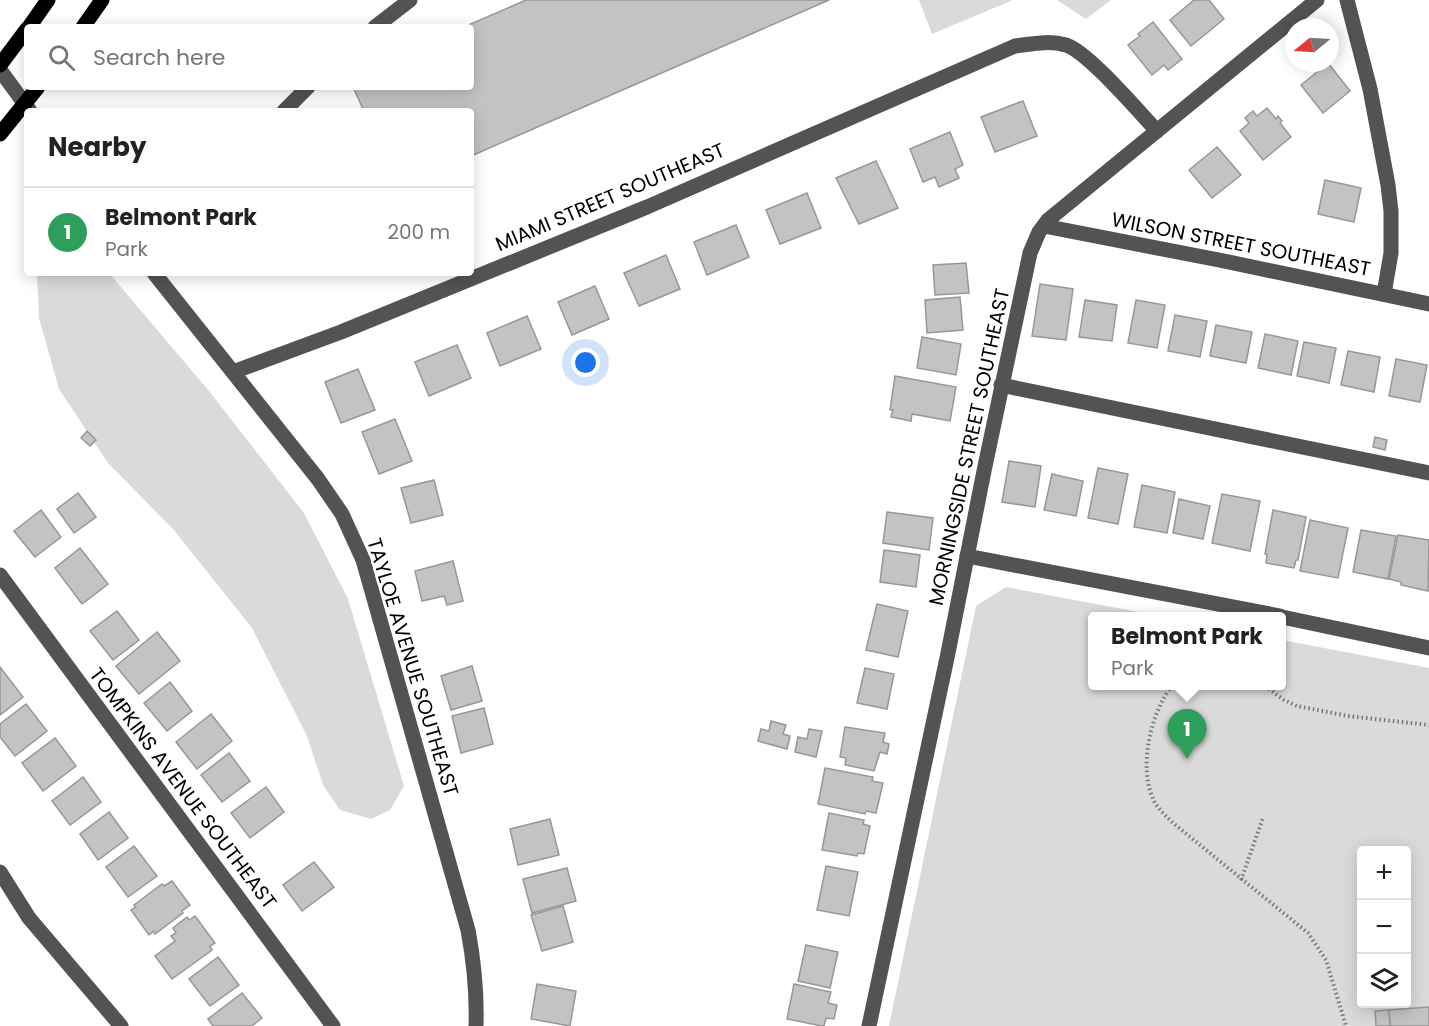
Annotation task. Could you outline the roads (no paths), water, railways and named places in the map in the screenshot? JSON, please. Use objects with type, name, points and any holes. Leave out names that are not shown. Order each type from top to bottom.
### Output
[{"type":"main road","points":[[31,24],[48,0]]},
{"type":"main road","points":[[85,24],[102,0]]},
{"type":"main road","points":[[0,65],[24,33]]},
{"type":"main road","points":[[28,108],[37,90]]},
{"type":"main road","points":[[0,134],[24,112]]},
{"type":"street","points":[[379,24],[410,0]]},
{"type":"street","name":"MORNINGSIDE STREET SOUTHEAST","points":[[869,1026],[1030,253],[1044,226],[1104,173],[1317,0]]},
{"type":"street","points":[[1347,0],[1370,89],[1388,185],[1391,211],[1391,253],[1384,294]]},
{"type":"street","name":"MIAMI STREET SOUTHEAST","points":[[233,372],[341,332],[647,207],[1015,46],[1044,42],[1066,46],[1083,54],[1157,131]]},
{"type":"street","points":[[0,70],[28,108]]},
{"type":"street","points":[[287,108],[305,90]]},
{"type":"street","name":"WILSON STREET SOUTHEAST","points":[[1044,226],[1429,304]]},
{"type":"street","name":"TAYLOE AVENUE SOUTHEAST","points":[[156,276],[318,478],[342,514],[363,560],[468,930],[477,1000],[476,1026]]},
{"type":"street","points":[[1001,385],[1429,473]]},
{"type":"street","points":[[967,556],[1255,612]]},
{"type":"street","name":"TOMPKINS AVENUE SOUTHEAST","points":[[0,575],[333,1026]]},
{"type":"street","points":[[1286,618],[1429,648]]},
{"type":"street","points":[[0,872],[29,918],[121,1026]]},
{"type":"place","name":"Belmont Park","points":[[1187,759]]}]
